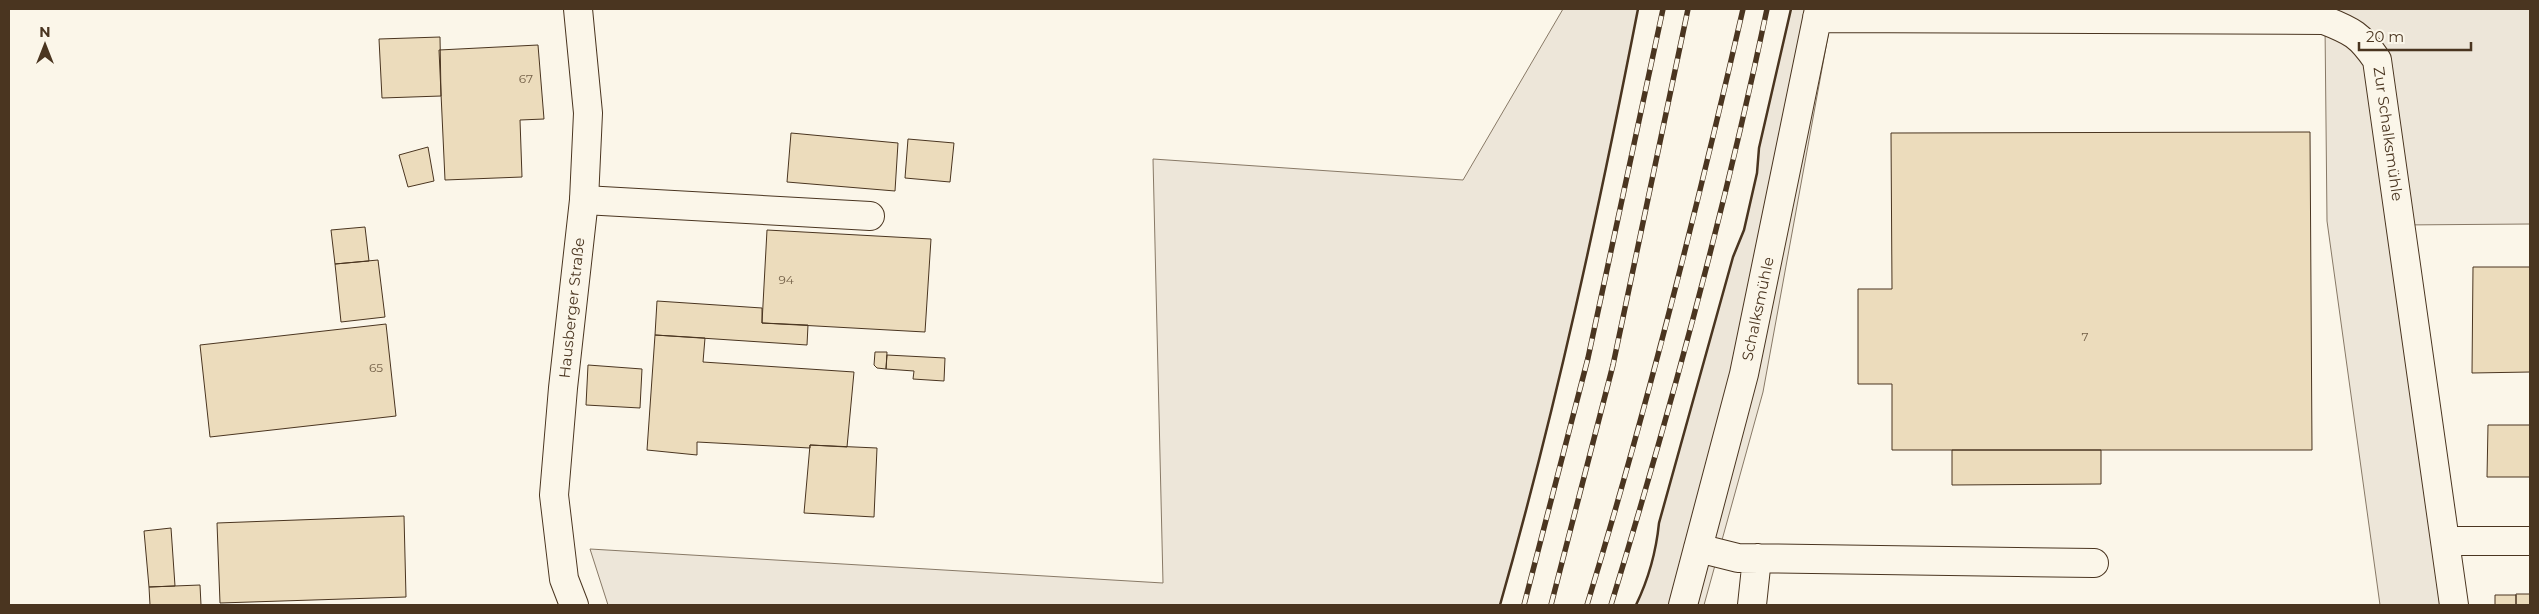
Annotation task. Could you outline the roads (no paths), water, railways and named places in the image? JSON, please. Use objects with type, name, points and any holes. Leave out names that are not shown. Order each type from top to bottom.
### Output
[{"type":"street","name":"Hausberger Straße","points":[[574,605],[564,579],[554,495],[563,388],[584,200],[588,113],[578,9]]},
{"type":"street","name":"Zur Schalksmühle","points":[[1818,13],[2324,20],[2348,30],[2364,40],[2377,60],[2454,605]]},
{"type":"street","name":"Schalksmühle","points":[[1683,605],[1744,374],[1818,13]]},
{"type":"street","points":[[584,200],[870,216]]},
{"type":"street","points":[[2446,541],[2530,541]]},
{"type":"street","points":[[1698,548],[1738,558],[2094,563]]},
{"type":"street","points":[[1752,605],[1757,558]]},
{"type":"railway","points":[[1524,605],[1588,358],[1663,9]]},
{"type":"railway","points":[[1551,605],[1613,365],[1688,9]]},
{"type":"railway","points":[[1587,605],[1651,383],[1708,159],[1743,9]]},
{"type":"railway","points":[[1611,605],[1655,457],[1696,308],[1751,84],[1767,9]]}]
